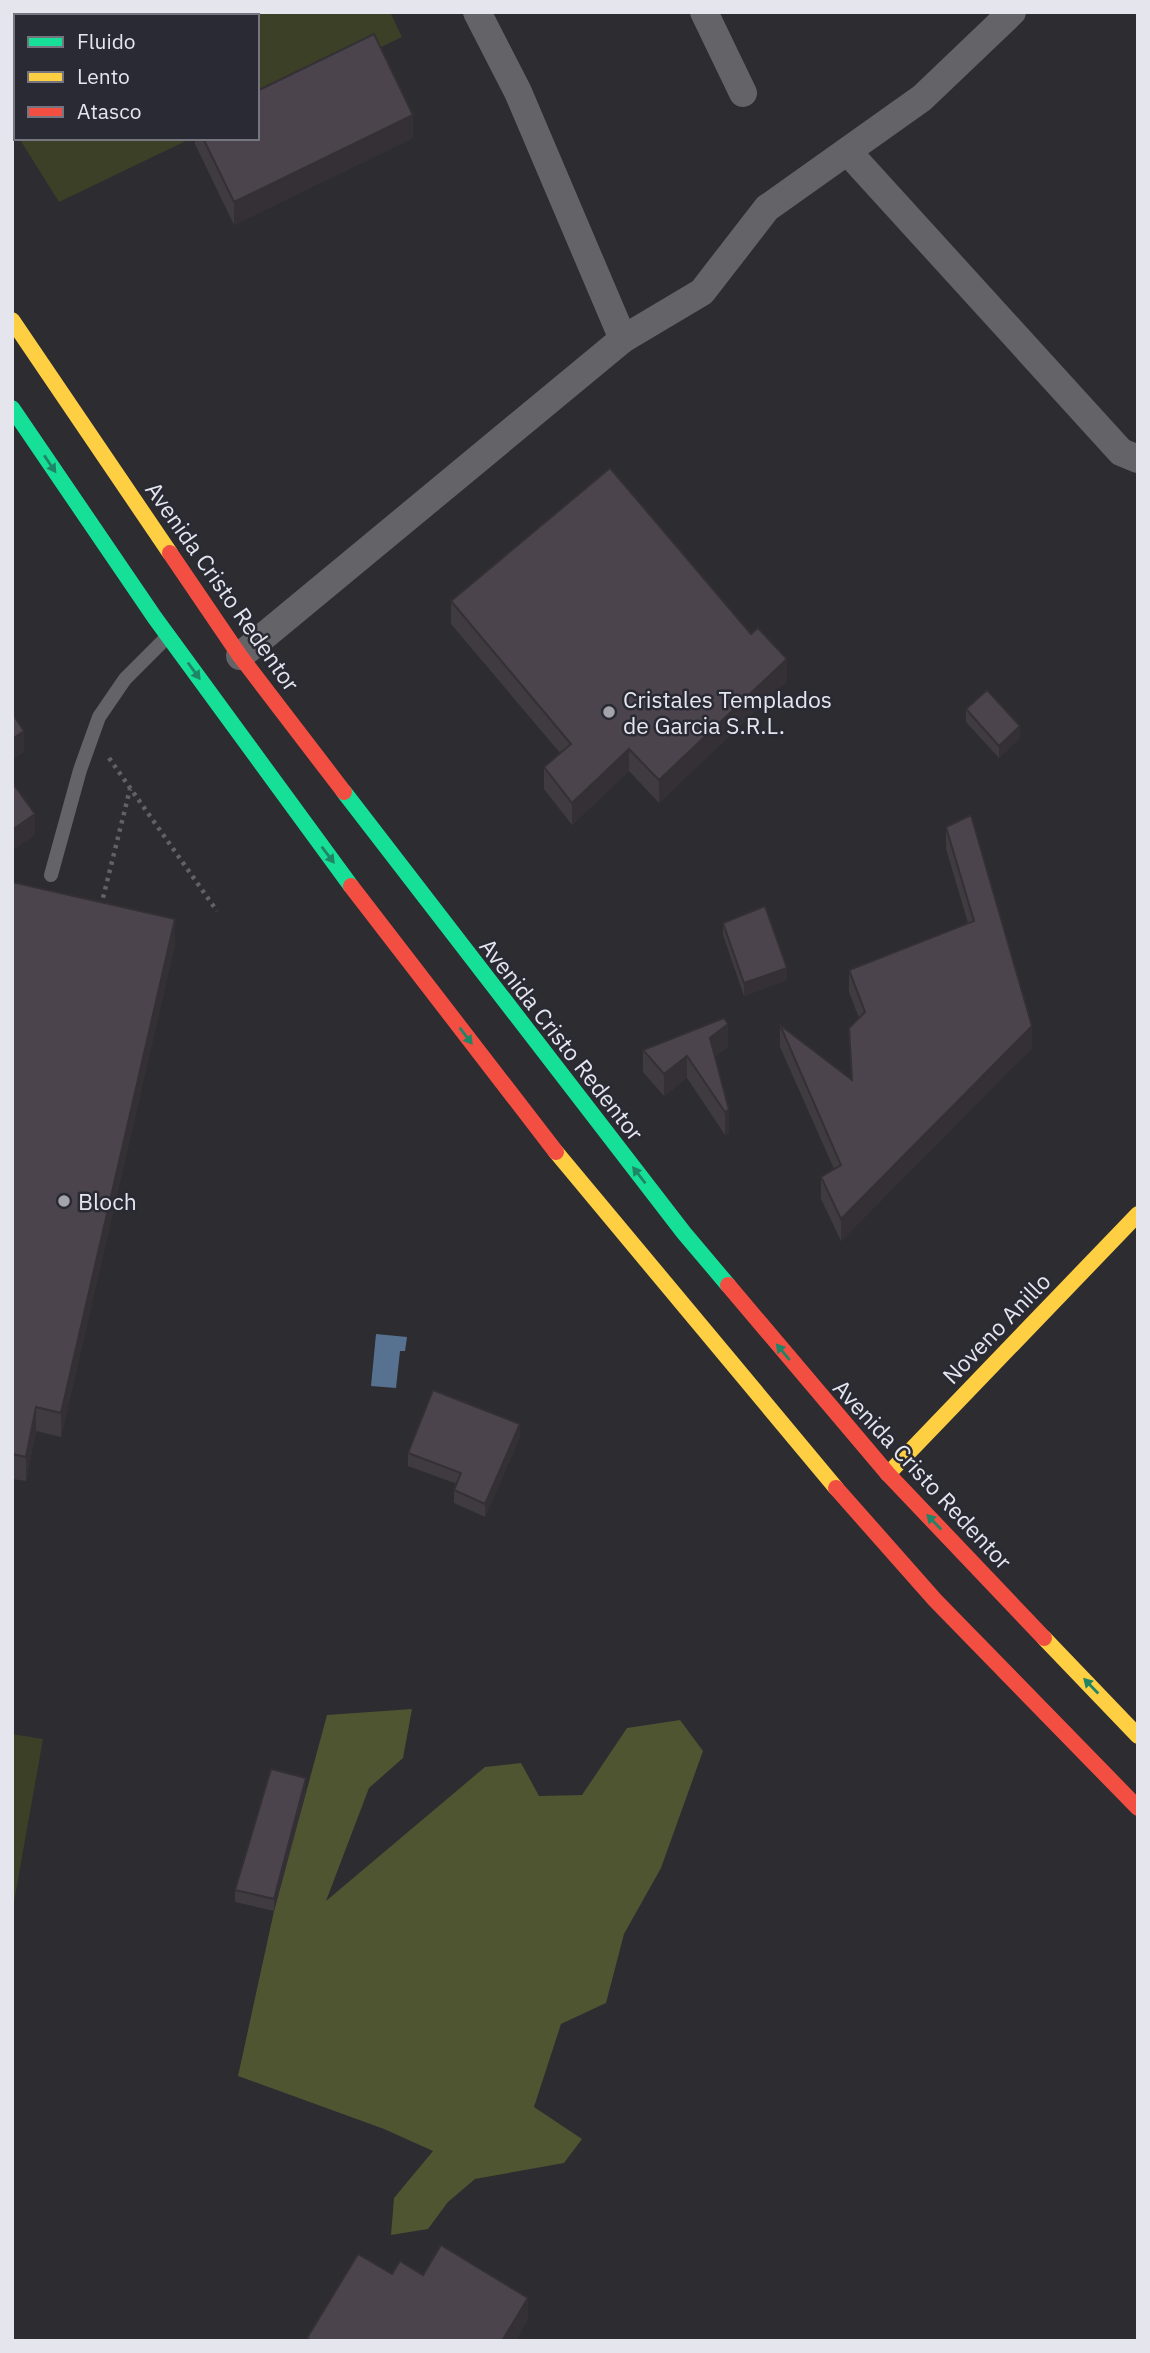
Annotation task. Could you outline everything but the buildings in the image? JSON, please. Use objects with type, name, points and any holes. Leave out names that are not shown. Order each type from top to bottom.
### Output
[{"type":"main road","name":"Avenida Cristo Redentor","points":[[12,320],[240,656],[684,1233],[888,1474],[1138,1736]]},
{"type":"main road","points":[[12,408],[168,636],[310,832],[543,1137],[666,1289],[935,1600],[1138,1808]]},
{"type":"main road","name":"Noveno Anillo","points":[[888,1474],[1138,1214]]},
{"type":"street","points":[[477,12],[518,92],[623,339]]},
{"type":"street","points":[[704,12],[743,93]]},
{"type":"street","points":[[240,656],[623,339],[702,292],[767,208],[922,98],[1012,12]]},
{"type":"street","points":[[848,152],[1121,452],[1138,459]]},
{"type":"lane","points":[[51,875],[99,717],[125,679],[168,636]]},
{"type":"path","points":[[93,736],[217,911]]},
{"type":"path","points":[[99,914],[130,788]]},
{"type":"green space","points":[[12,12],[390,12],[402,37],[259,106],[259,14],[14,14],[14,130]]},
{"type":"green space","points":[[20,140],[188,140],[59,202]]},
{"type":"green space","points":[[412,1709],[403,1758],[369,1788],[326,1901],[485,1767],[521,1763],[539,1796],[582,1795],[627,1728],[680,1720],[703,1751],[661,1868],[624,1934],[606,2003],[561,2024],[534,2107],[582,2139],[564,2163],[475,2179],[448,2202],[428,2229],[391,2235],[394,2198],[433,2151],[384,2129],[238,2076],[274,1911],[327,1715]]},
{"type":"green space","points":[[12,1734],[43,1739],[12,1913]]},
{"type":"water","points":[[376,1334],[407,1337],[405,1351],[400,1351],[396,1388],[371,1386]]},
{"type":"traffic: fast","points":[[12,408],[155,618],[351,886]]},
{"type":"traffic: fast","points":[[344,792],[684,1233],[728,1285]]},
{"type":"traffic: slow","points":[[12,320],[170,553]]},
{"type":"traffic: slow","points":[[556,1152],[836,1488]]},
{"type":"traffic: slow","points":[[888,1474],[1138,1214]]},
{"type":"traffic: slow","points":[[1044,1638],[1138,1736]]},
{"type":"traffic: jam","points":[[170,553],[240,656],[344,792]]},
{"type":"traffic: jam","points":[[351,886],[556,1152]]},
{"type":"traffic: jam","points":[[728,1285],[888,1474],[1044,1638]]},
{"type":"traffic: jam","points":[[836,1488],[935,1600],[1138,1808]]},
{"type":"place","name":"Cristales Templados de Garcia S.R.L.","points":[[609,712]]},
{"type":"place","name":"Bloch","points":[[64,1201]]}]
